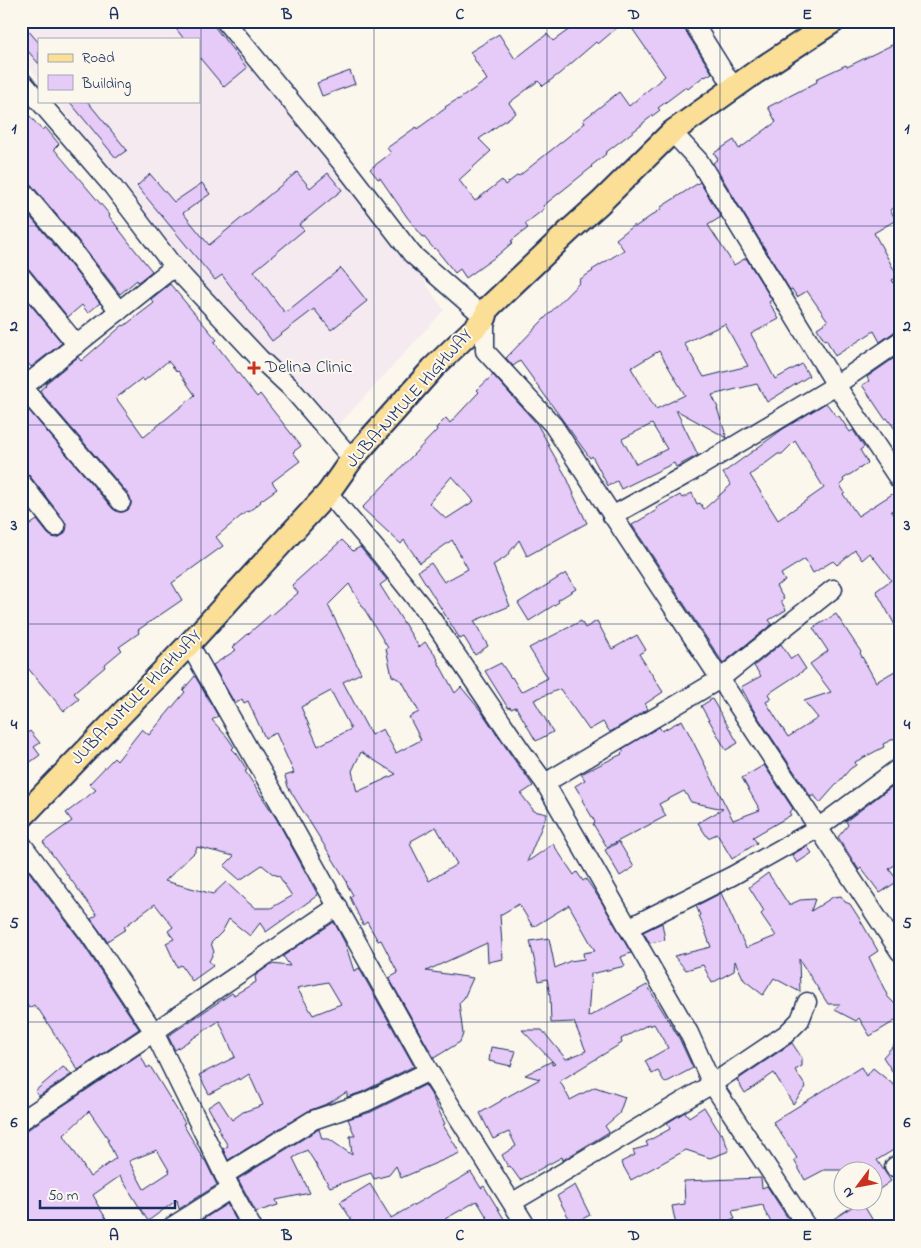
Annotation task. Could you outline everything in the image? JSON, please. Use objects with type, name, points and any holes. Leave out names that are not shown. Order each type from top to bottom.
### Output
[{"type":"main road","name":"JUBA–NIMULE HIGHWAY","points":[[21,818],[189,644],[328,493],[352,459],[433,368],[485,318],[488,308],[672,132],[756,72],[834,21]]},
{"type":"street","points":[[225,21],[345,167],[412,254],[485,318],[485,350],[553,425],[900,952]]},
{"type":"street","points":[[692,21],[734,88]]},
{"type":"street","points":[[21,80],[38,100]]},
{"type":"street","points":[[40,102],[113,187],[174,267],[259,358],[290,388],[352,459]]},
{"type":"street","points":[[672,132],[699,162],[836,384],[900,481]]},
{"type":"street","points":[[21,189],[69,246],[119,311]]},
{"type":"street","points":[[121,502],[23,385],[77,345],[174,267]]},
{"type":"street","points":[[21,276],[77,345]]},
{"type":"street","points":[[612,516],[689,474],[836,384],[900,341]]},
{"type":"street","points":[[21,482],[56,527]]},
{"type":"street","points":[[328,493],[431,618],[545,783],[689,1034],[712,1084],[807,1227]]},
{"type":"street","points":[[545,783],[720,679],[832,589]]},
{"type":"street","points":[[189,644],[338,906],[429,1071],[527,1227]]},
{"type":"street","points":[[628,928],[732,876],[818,828],[900,766]]},
{"type":"street","points":[[21,843],[90,936],[154,1032],[252,1227]]},
{"type":"street","points":[[21,1121],[338,906]]},
{"type":"street","points":[[512,1202],[712,1084],[786,1034],[800,1020],[807,1002]]},
{"type":"street","points":[[171,1227],[228,1182],[313,1120],[366,1102],[429,1071]]},
{"type":"shaded area","points":[[21,21],[218,21],[412,263],[444,310],[336,428],[275,359],[244,332],[180,260],[57,102],[200,102],[200,38],[38,38],[38,78],[21,57]]},
{"type":"building","points":[[170,21],[210,21],[247,68],[224,87],[200,58],[200,38],[183,38]]},
{"type":"building","points":[[581,21],[625,21],[598,44],[596,42],[543,86],[538,81],[509,103],[516,113],[479,139],[491,151],[459,180],[475,201],[502,180],[505,185],[519,176],[585,123],[583,120],[619,92],[629,106],[665,76],[627,21],[681,21],[712,73],[704,76],[688,89],[686,87],[658,108],[660,110],[643,124],[605,153],[592,167],[543,206],[544,209],[525,224],[528,228],[511,241],[513,242],[498,255],[466,278],[460,269],[455,273],[407,217],[380,178],[378,179],[370,169],[391,153],[387,148],[487,80],[470,52],[499,34],[515,59],[547,34],[553,41]]},
{"type":"building","points":[[21,22],[38,42],[38,63],[21,43]]},
{"type":"building","points":[[900,41],[900,205],[890,210],[896,220],[874,233],[898,277],[892,280],[900,294],[900,330],[880,342],[874,331],[835,356],[826,339],[824,340],[817,328],[828,321],[807,291],[797,297],[792,289],[790,290],[713,163],[718,159],[714,153],[734,140],[739,149],[776,122],[768,107],[817,82],[816,79],[846,65],[847,67]]},
{"type":"building","points":[[350,71],[355,84],[322,96],[317,83]]},
{"type":"building","points":[[70,102],[88,102],[127,150],[116,158]]},
{"type":"building","points":[[21,106],[42,130],[45,127],[59,144],[54,149],[110,215],[152,271],[120,294],[29,182],[21,179]]},
{"type":"building","points":[[297,172],[310,188],[328,173],[342,190],[299,225],[304,230],[254,271],[285,313],[341,268],[367,301],[331,330],[314,309],[272,341],[222,275],[215,280],[137,186],[150,174],[174,202],[202,183],[210,194],[183,213],[209,245]]},
{"type":"building","points":[[700,182],[721,217],[708,225],[734,265],[746,258],[772,300],[769,302],[779,319],[751,334],[775,379],[802,364],[809,376],[767,402],[757,384],[712,395],[727,438],[676,410],[698,455],[676,467],[674,463],[621,489],[617,481],[608,486],[592,456],[590,458],[520,361],[513,366],[506,358],[580,282],[579,280],[624,250],[616,239],[634,225],[635,227],[661,209],[661,207]],"holes":[[[725,324],[748,366],[704,377],[684,343]],[[659,351],[685,395],[656,409],[631,368]],[[652,424],[667,449],[636,464],[622,439]]]},
{"type":"building","points":[[21,206],[100,303],[88,313],[82,305],[68,317],[29,269],[21,266]]},
{"type":"building","points":[[170,284],[217,340],[214,342],[257,397],[260,394],[301,446],[293,452],[300,461],[272,482],[277,489],[216,537],[223,546],[172,583],[182,600],[138,630],[139,633],[119,647],[122,650],[74,693],[79,699],[64,711],[21,660],[21,531],[37,520],[48,534],[57,538],[63,535],[67,526],[21,467],[21,411],[26,407],[113,509],[118,512],[128,510],[131,505],[129,495],[40,390],[78,357],[81,361],[123,325],[154,303],[151,299]],"holes":[[[168,361],[195,395],[144,437],[116,398],[142,378],[144,381]]]},
{"type":"building","points":[[21,293],[62,343],[31,367],[21,354]]},
{"type":"building","points":[[900,354],[900,436],[887,418],[885,419],[862,385],[869,381],[867,377]]},
{"type":"building","points":[[493,375],[537,424],[567,478],[587,523],[527,556],[519,540],[506,557],[493,565],[510,606],[474,621],[488,646],[475,655],[464,637],[460,639],[418,571],[431,563],[444,582],[468,569],[452,540],[420,563],[404,540],[401,544],[362,508],[437,430],[436,428],[446,418],[450,423],[479,392],[477,390]],"holes":[[[452,476],[474,501],[446,519],[429,503]]]},
{"type":"building","points":[[826,403],[837,417],[839,416],[850,432],[853,430],[864,447],[860,450],[868,463],[843,479],[844,481],[840,485],[845,493],[843,494],[858,516],[897,491],[900,491],[900,505],[891,511],[900,522],[900,634],[876,591],[891,580],[870,553],[862,560],[855,550],[837,565],[833,561],[813,573],[805,559],[781,574],[785,581],[776,586],[784,599],[781,601],[786,610],[769,620],[772,624],[723,663],[632,525],[657,510],[656,508],[680,495],[682,498],[692,493],[697,504],[700,503],[704,509],[731,485],[723,473],[783,429]],"holes":[[[795,441],[824,488],[778,520],[750,475],[778,454],[782,454]]]},
{"type":"building","points":[[342,540],[353,551],[360,547],[387,580],[380,585],[419,647],[425,642],[438,659],[455,693],[461,687],[481,711],[533,786],[521,794],[534,811],[547,814],[527,862],[553,844],[574,875],[577,872],[583,881],[586,879],[631,953],[621,957],[625,966],[591,974],[588,1017],[647,985],[679,1038],[693,1068],[665,1083],[658,1071],[652,1074],[645,1061],[668,1048],[654,1024],[650,1026],[649,1024],[621,1039],[622,1043],[560,1081],[570,1100],[595,1087],[625,1097],[619,1114],[605,1126],[609,1132],[563,1160],[562,1157],[520,1180],[510,1166],[508,1167],[502,1155],[516,1146],[509,1132],[493,1139],[480,1113],[540,1079],[525,1075],[552,1061],[552,1065],[555,1064],[522,1030],[542,1030],[566,1059],[586,1051],[574,1022],[551,1023],[547,979],[539,981],[530,941],[549,938],[555,968],[570,961],[584,959],[583,953],[595,951],[569,905],[533,927],[519,904],[500,915],[503,959],[488,962],[487,943],[426,971],[473,978],[464,998],[459,1003],[463,1034],[460,1042],[434,1058],[389,978],[398,973],[381,940],[378,941],[367,922],[363,925],[350,897],[353,895],[347,882],[288,787],[285,776],[294,773],[276,733],[265,738],[248,701],[244,703],[242,699],[235,704],[213,665],[236,650],[233,647],[298,593],[292,585]],"holes":[[[349,584],[388,648],[386,649],[392,676],[402,681],[419,712],[409,717],[421,740],[396,753],[383,729],[371,735],[343,682],[361,673],[328,605]],[[331,691],[351,729],[318,746],[301,707]],[[361,752],[396,774],[357,792],[352,771]],[[436,827],[457,864],[429,881],[410,844],[412,843],[411,841]]]},
{"type":"building","points":[[566,573],[576,589],[529,621],[518,603]]},
{"type":"building","points":[[836,614],[861,652],[876,682],[900,668],[900,736],[883,744],[884,747],[855,762],[856,765],[850,769],[820,803],[814,795],[811,797],[754,711],[741,687],[761,676],[754,666],[781,644],[791,659],[797,655],[806,669],[768,694],[771,699],[766,702],[788,737],[818,718],[804,701],[831,692],[810,664],[828,651],[813,628]]},
{"type":"building","points":[[581,621],[585,628],[597,621],[612,649],[637,635],[646,650],[639,654],[663,692],[645,704],[648,709],[610,732],[603,722],[589,730],[560,689],[534,700],[553,732],[536,741],[516,707],[508,708],[485,671],[501,663],[521,692],[548,678],[529,648]]},
{"type":"building","points":[[195,676],[218,716],[212,720],[234,747],[232,749],[237,754],[247,770],[245,771],[276,818],[318,895],[266,932],[260,923],[250,936],[229,919],[222,932],[211,943],[214,952],[209,961],[213,966],[192,981],[181,965],[177,967],[166,943],[174,939],[168,931],[173,927],[155,904],[124,927],[126,929],[107,941],[91,919],[97,915],[43,842],[72,821],[66,813],[96,790],[89,784],[114,758],[117,761],[142,729],[149,735],[185,692],[183,690]],"holes":[[[197,847],[234,856],[224,866],[240,880],[262,865],[273,874],[279,876],[292,896],[271,908],[255,908],[226,882],[213,894],[165,881],[195,852]]]},
{"type":"building","points":[[712,699],[738,743],[726,750],[701,706]]},
{"type":"building","points":[[682,720],[733,820],[760,810],[742,778],[764,765],[793,809],[789,812],[791,815],[753,837],[757,843],[732,859],[717,834],[708,838],[698,823],[723,809],[691,802],[684,791],[659,804],[666,816],[607,847],[593,824],[595,822],[575,786],[585,780],[581,774],[622,754],[624,751],[622,749],[659,727],[662,731]]},
{"type":"building","points":[[21,729],[25,735],[30,731],[40,743],[34,747],[40,755],[21,769]]},
{"type":"building","points":[[891,787],[900,797],[900,861],[889,869],[898,881],[880,893],[861,868],[859,870],[838,837],[848,825],[846,821]]},
{"type":"building","points":[[619,842],[634,867],[620,876],[605,850]]},
{"type":"building","points":[[807,846],[812,853],[797,863],[792,855]]},
{"type":"building","points":[[21,861],[81,941],[139,1029],[78,1070],[39,1010],[34,1005],[29,1008],[21,996]]},
{"type":"building","points":[[768,873],[789,905],[800,900],[815,899],[811,911],[833,897],[841,896],[845,902],[850,904],[878,951],[869,957],[888,997],[900,1009],[900,1018],[870,1036],[859,1018],[856,1021],[835,1010],[840,1004],[828,1004],[799,959],[800,992],[774,978],[763,995],[744,980],[735,961],[734,971],[712,983],[703,965],[686,970],[674,956],[711,947],[696,906],[721,893],[746,948],[776,936],[761,914],[764,911],[749,887]]},
{"type":"building","points":[[334,922],[345,943],[354,971],[359,968],[414,1066],[362,1092],[347,1097],[347,1092],[329,1103],[308,1111],[228,1160],[223,1149],[228,1146],[208,1107],[219,1100],[232,1120],[243,1112],[263,1105],[249,1074],[209,1094],[199,1075],[235,1057],[219,1021],[175,1050],[168,1036],[232,993],[234,995],[256,982],[255,976],[271,964],[290,966],[283,956]],"holes":[[[328,982],[341,1004],[313,1015],[297,988]]]},
{"type":"building","points":[[662,923],[665,940],[650,943],[643,932]]},
{"type":"building","points":[[900,1038],[900,1083],[883,1057]]},
{"type":"building","points":[[792,1043],[802,1058],[802,1066],[795,1070],[806,1087],[793,1104],[774,1073],[745,1093],[737,1080]]},
{"type":"building","points":[[491,1047],[516,1051],[511,1066],[489,1061]]},
{"type":"building","points":[[140,1054],[147,1068],[150,1066],[185,1123],[183,1124],[205,1160],[217,1185],[179,1209],[177,1200],[148,1221],[120,1176],[93,1195],[107,1220],[97,1227],[21,1227],[21,1132],[27,1130]],"holes":[[[89,1111],[109,1140],[107,1140],[116,1158],[90,1177],[64,1135]],[[157,1150],[170,1172],[144,1189],[129,1161]]]},
{"type":"building","points":[[63,1067],[72,1074],[39,1096],[35,1091]]},
{"type":"building","points":[[861,1067],[866,1076],[873,1068],[900,1090],[900,1146],[877,1160],[834,1160],[834,1170],[824,1170],[805,1180],[794,1160],[797,1158],[773,1122]]},
{"type":"building","points":[[425,1085],[445,1124],[443,1125],[460,1153],[401,1178],[396,1166],[389,1175],[374,1179],[371,1173],[330,1187],[307,1150],[293,1158],[310,1193],[276,1200],[278,1205],[256,1212],[238,1179],[319,1129],[322,1139],[329,1139],[352,1155],[350,1136],[355,1136],[348,1119],[371,1112]]},
{"type":"building","points":[[704,1107],[720,1133],[722,1133],[729,1151],[710,1158],[686,1150],[631,1180],[621,1162],[635,1155],[633,1150],[648,1146],[646,1142],[670,1129],[667,1123],[685,1112],[689,1117]]},
{"type":"building","points":[[884,1170],[891,1181],[884,1186]]},
{"type":"building","points":[[471,1172],[481,1188],[484,1186],[509,1227],[493,1227],[477,1201],[445,1219],[449,1227],[356,1227],[340,1202],[370,1184],[391,1218]]},
{"type":"building","points":[[761,1178],[762,1188],[767,1186],[789,1220],[777,1227],[774,1227],[763,1205],[732,1211],[735,1219],[726,1222],[728,1227],[683,1227],[676,1225],[672,1206],[685,1204],[684,1181]]},
{"type":"building","points":[[575,1185],[590,1215],[572,1224],[557,1196]]},
{"type":"building","points":[[227,1204],[240,1227],[191,1227]]},
{"type":"building","points":[[847,1210],[867,1210],[877,1227],[821,1227]]},
{"type":"place","name":"Delina Clinic","points":[[254,368]]}]
